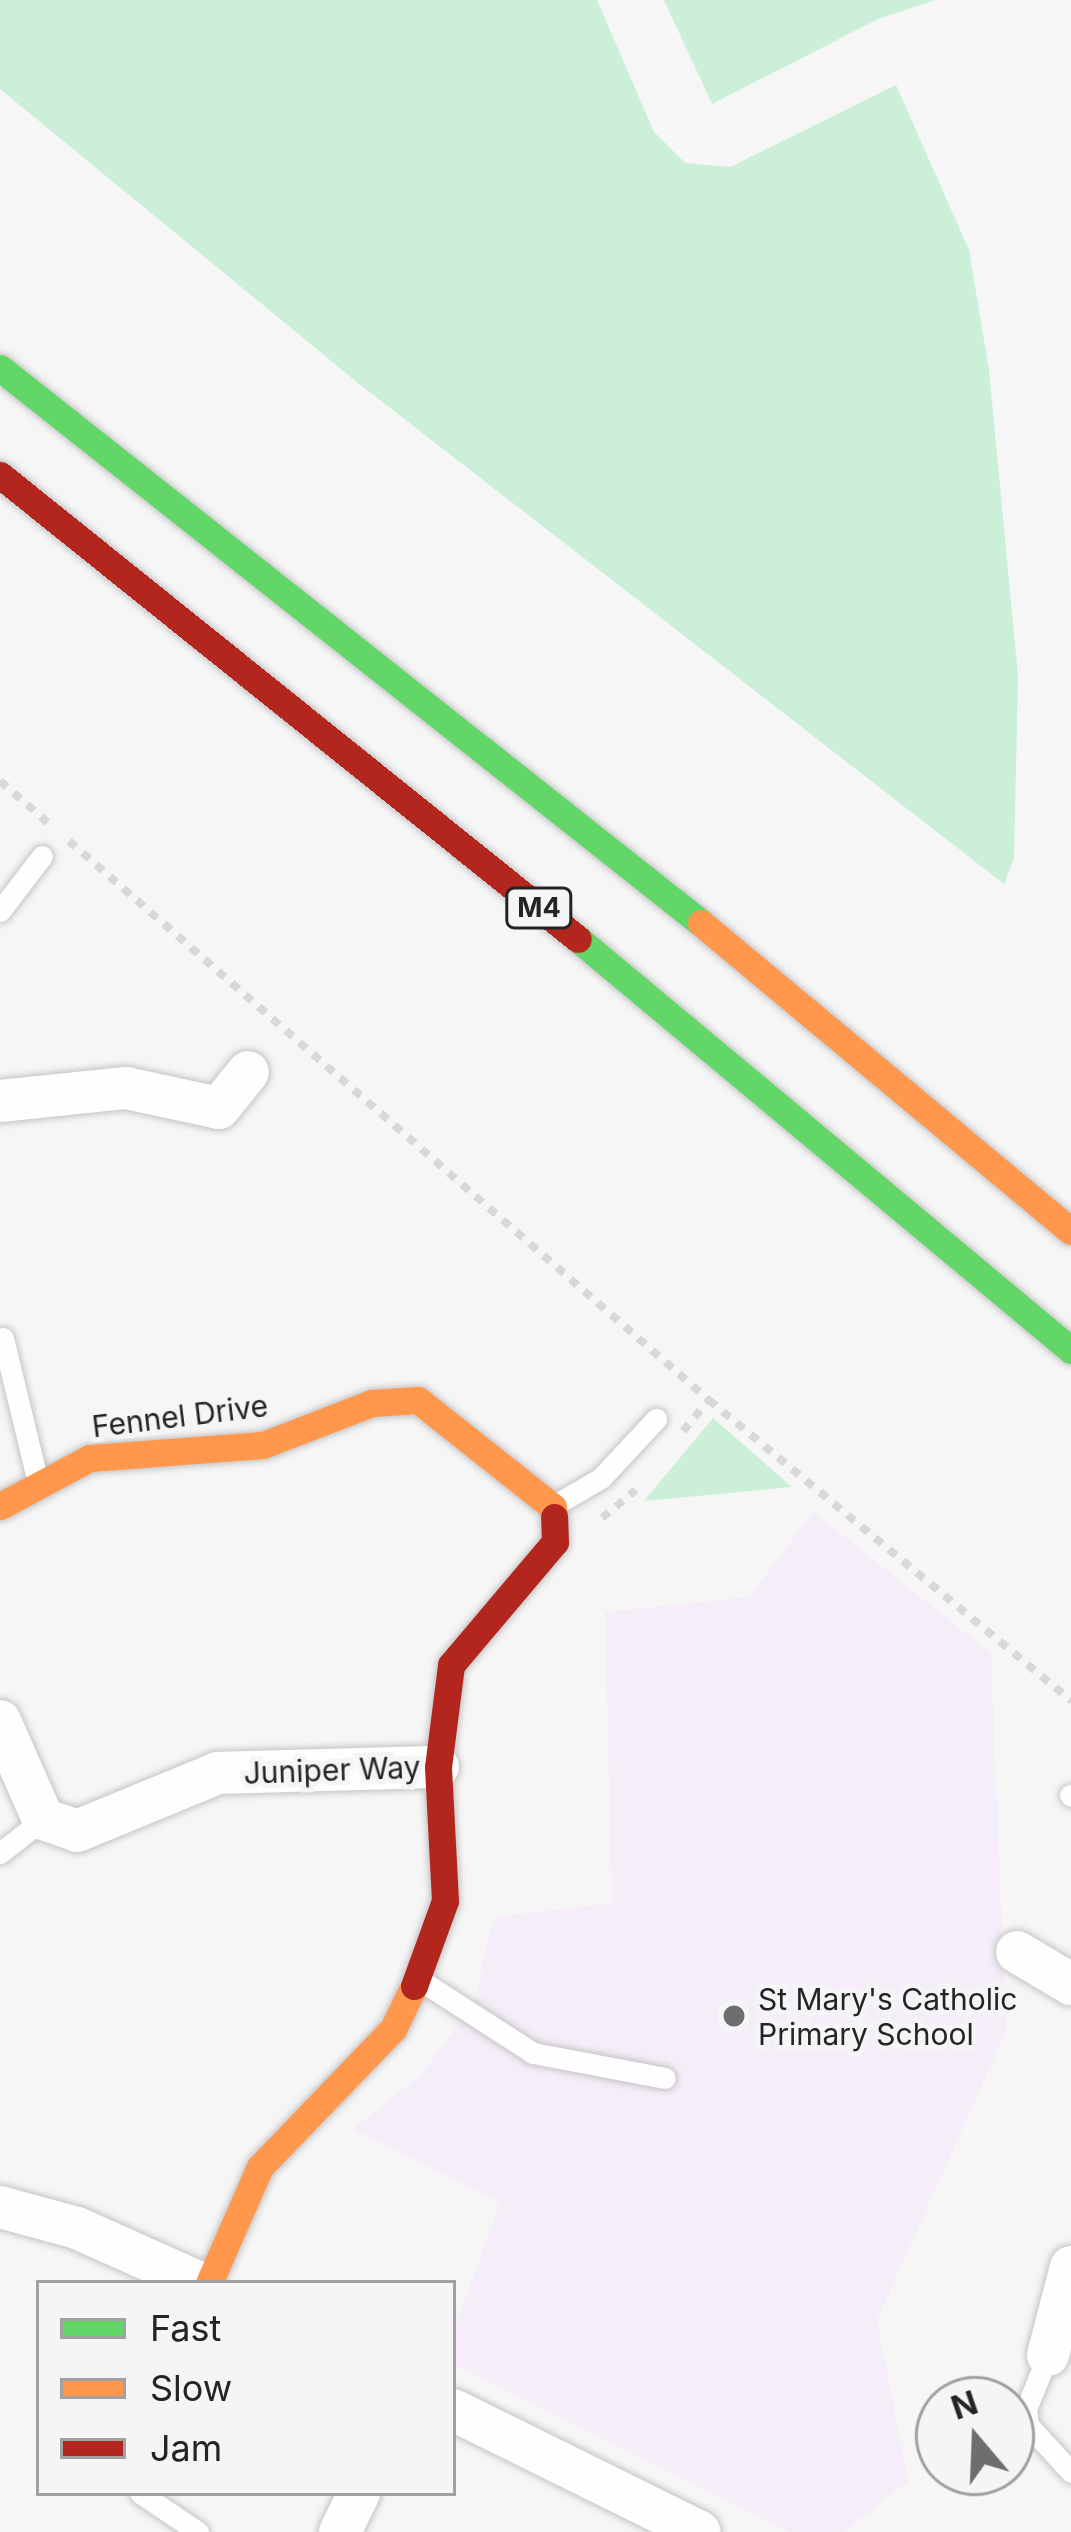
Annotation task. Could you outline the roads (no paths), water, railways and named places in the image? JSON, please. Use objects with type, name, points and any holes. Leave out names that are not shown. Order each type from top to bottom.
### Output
[{"type":"main road","points":[[0,368],[735,950],[1071,1232]]},
{"type":"main road","name":"M4","points":[[0,475],[691,1030],[1071,1350]]},
{"type":"main road","name":"Fennel Drive","points":[[0,1506],[90,1458],[263,1445],[372,1403],[418,1400],[553,1507]]},
{"type":"main road","points":[[438,1767],[451,1665],[555,1542],[553,1507]]},
{"type":"main road","name":"Juniper Way","points":[[210,2280],[260,2167],[393,2029],[418,1978],[445,1901],[438,1767]]},
{"type":"street","points":[[0,1101],[126,1088],[219,1108],[248,1072]]},
{"type":"street","points":[[0,1721],[43,1819]]},
{"type":"street","name":"Juniper Way","points":[[43,1819],[77,1831],[218,1773],[438,1767]]},
{"type":"street","points":[[1017,1952],[1071,1984]]},
{"type":"street","points":[[0,2206],[77,2228],[193,2280]]},
{"type":"street","points":[[1048,2355],[1071,2267]]},
{"type":"street","points":[[456,2411],[700,2532]]},
{"type":"street","points":[[340,2532],[358,2496]]},
{"type":"lane","points":[[0,911],[42,856]]},
{"type":"lane","points":[[3,1338],[38,1485]]},
{"type":"lane","points":[[553,1507],[601,1478],[656,1419]]},
{"type":"lane","points":[[0,1853],[43,1819]]},
{"type":"lane","points":[[418,1978],[533,2053],[665,2078]]},
{"type":"lane","points":[[1048,2355],[1026,2409],[1028,2425],[1071,2472]]},
{"type":"lane","points":[[144,2496],[198,2532]]},
{"type":"place","name":"St Mary's Catholic Primary School","points":[[734,2016]]}]
